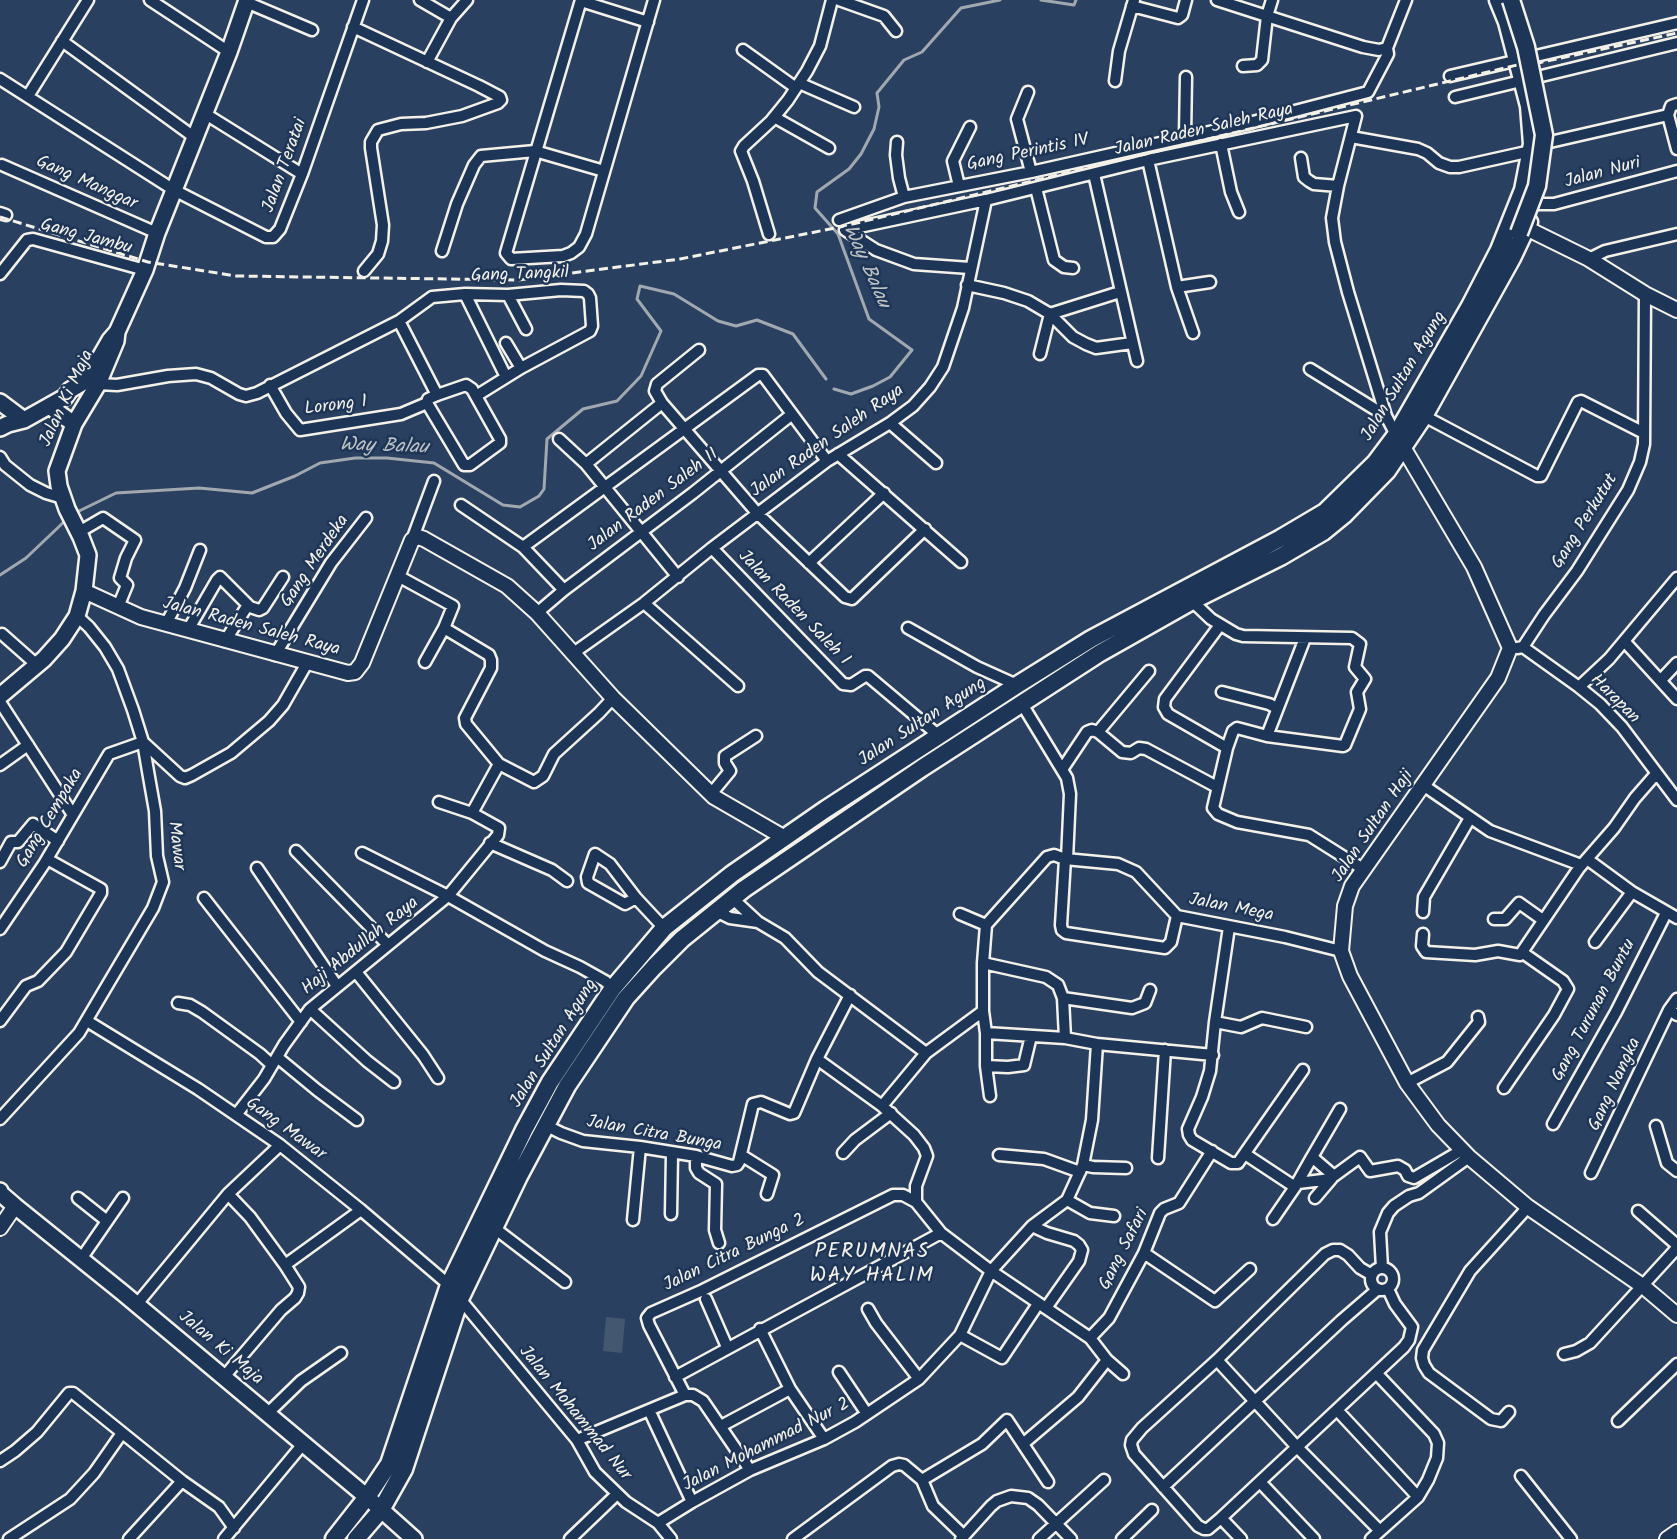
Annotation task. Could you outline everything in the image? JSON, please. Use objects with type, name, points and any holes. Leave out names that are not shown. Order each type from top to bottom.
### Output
[{"type":"main road","name":"Jalan Sultan Agung","points":[[1498,0],[1515,6],[1535,56],[1550,142],[1545,179],[1536,204],[1519,230]]},
{"type":"main road","name":"Jalan Ki Maja","points":[[0,696],[62,639],[77,616],[84,591],[88,555],[65,503],[57,471],[74,424],[93,382],[116,341],[117,332],[145,270],[157,233],[229,52],[246,1]]},
{"type":"main road","name":"Jalan Sultan Agung","points":[[334,1539],[389,1464],[438,1340],[545,1125],[567,1086],[626,998],[654,967],[682,939],[738,893],[922,768],[1022,704],[1096,646],[1325,512],[1424,416],[1506,254],[1523,190],[1531,151],[1529,106],[1516,60],[1515,6]]},
{"type":"main road","points":[[1506,254],[1506,244],[1519,230],[1532,185],[1539,136],[1519,50],[1515,6]]},
{"type":"main road","name":"Jalan Sultan Agung","points":[[356,1539],[381,1510],[404,1469],[438,1340],[449,1285],[504,1169],[550,1083],[613,988],[664,928],[732,874],[912,752],[1017,685],[1282,556],[1323,532],[1366,494],[1387,471],[1399,441],[1470,306],[1506,254]]},
{"type":"main road","points":[[12,422],[59,391],[70,390],[93,382]]},
{"type":"main road","points":[[12,422],[49,406],[65,397],[70,390]]},
{"type":"main road","points":[[0,402],[12,422]]},
{"type":"main road","points":[[49,406],[74,424]]},
{"type":"main road","points":[[912,752],[922,768]]},
{"type":"main road","points":[[732,874],[738,893]]},
{"type":"main road","name":"Jalan Ki Maja","points":[[0,1193],[137,1304],[414,1539]]},
{"type":"street","points":[[28,96],[88,0]]},
{"type":"street","points":[[150,0],[166,4],[229,52]]},
{"type":"street","name":"Jalan Teratai","points":[[174,190],[266,237],[273,237],[280,230],[363,0]]},
{"type":"street","points":[[420,0],[451,18]]},
{"type":"street","points":[[428,62],[451,18],[467,0]]},
{"type":"street","points":[[648,22],[581,1],[506,253],[511,259],[563,256],[579,247],[586,234],[648,22],[654,0]]},
{"type":"street","points":[[769,234],[741,151],[774,117],[798,85],[820,46],[832,0]]},
{"type":"street","points":[[839,0],[884,16],[896,31]]},
{"type":"street","points":[[1115,81],[1119,51],[1133,3],[1178,18],[1182,15],[1186,0]]},
{"type":"street","points":[[1217,0],[1363,47],[1379,50],[1387,48],[1407,0]]},
{"type":"street","points":[[1243,66],[1257,65],[1261,62],[1267,16],[1272,0]]},
{"type":"street","points":[[246,1],[312,30]]},
{"type":"street","points":[[1450,76],[1677,23]]},
{"type":"street","points":[[353,27],[479,86],[501,100],[488,108],[462,116],[401,124],[378,130],[371,142],[371,148],[383,225],[382,241],[378,254],[364,271]]},
{"type":"street","points":[[62,41],[194,137]]},
{"type":"street","points":[[1455,97],[1677,43]]},
{"type":"street","name":"Gang Perintis IV","points":[[839,220],[904,197],[1031,172],[1245,124],[1368,93],[1388,54],[1387,48]]},
{"type":"street","points":[[743,50],[798,85],[854,106]]},
{"type":"street","points":[[1185,136],[1186,77]]},
{"type":"street","points":[[0,79],[174,190]]},
{"type":"street","points":[[1028,92],[1017,119],[1031,172]]},
{"type":"street","points":[[1677,104],[1671,106],[1668,115],[1677,149]]},
{"type":"street","points":[[204,113],[302,174]]},
{"type":"street","points":[[1550,142],[1668,115]]},
{"type":"street","name":"Jalan Raden Saleh Raya","points":[[572,654],[644,603],[827,461],[914,406],[943,367],[963,308],[986,200],[1148,159],[1356,116],[1351,137]]},
{"type":"street","points":[[774,117],[829,148]]},
{"type":"street","points":[[958,186],[953,161],[970,127]]},
{"type":"street","points":[[1517,648],[1474,567],[1386,416],[1335,242],[1332,218],[1351,137],[1418,149],[1439,163],[1459,168],[1531,151]]},
{"type":"street","points":[[897,142],[896,155],[904,197]]},
{"type":"street","points":[[1221,144],[1231,192],[1239,212]]},
{"type":"street","points":[[442,251],[457,204],[478,158],[485,154],[535,151],[604,171]]},
{"type":"street","points":[[1301,158],[1304,177],[1310,182],[1338,186]]},
{"type":"street","points":[[1148,159],[1177,287],[1193,333]]},
{"type":"street","name":"Gang Manggar","points":[[3,165],[157,233]]},
{"type":"street","name":"Jalan Nuri","points":[[1536,204],[1554,204],[1677,171]]},
{"type":"street","points":[[1094,174],[1137,362]]},
{"type":"street","points":[[1036,188],[1054,260],[1064,267],[1073,268]]},
{"type":"street","points":[[970,268],[914,264],[876,250],[845,230],[986,200]]},
{"type":"street","points":[[1519,230],[1589,259],[1645,294],[1677,310]]},
{"type":"street","points":[[1589,259],[1605,251],[1677,234]]},
{"type":"street","name":"Gang Jambu","points":[[0,274],[22,244],[33,239],[145,270]]},
{"type":"street","points":[[1177,287],[1210,282]]},
{"type":"street","points":[[967,285],[1028,301],[1050,314],[1073,337],[1096,348],[1132,343]]},
{"type":"street","name":"Gang Tangkil","points":[[93,382],[117,385],[168,376],[196,374],[246,396],[257,393],[399,321],[432,297],[465,294],[508,295],[561,290],[584,291],[590,298],[592,326],[590,331],[520,368],[476,396]]},
{"type":"street","points":[[1050,314],[1120,292]]},
{"type":"street","points":[[465,294],[506,377]]},
{"type":"street","name":"Gang Perkutut","points":[[1517,648],[1577,571],[1628,490],[1640,462],[1644,433],[1645,294]]},
{"type":"street","points":[[508,295],[526,328]]},
{"type":"street","points":[[1040,354],[1050,314]]},
{"type":"street","points":[[399,321],[437,395]]},
{"type":"street","points":[[506,343],[520,368]]},
{"type":"street","points":[[699,350],[657,384],[655,391],[662,403],[758,514],[845,597],[851,599],[925,529]]},
{"type":"street","points":[[1310,369],[1386,416]]},
{"type":"street","points":[[523,547],[758,375],[763,375],[827,461]]},
{"type":"street","name":"Lorong 1","points":[[270,385],[286,413],[300,430],[400,414],[427,403]]},
{"type":"street","points":[[466,385],[472,389],[500,439],[500,443],[467,466],[461,464],[427,403],[428,399],[437,395],[466,385]]},
{"type":"street","points":[[1424,416],[1537,476],[1541,476],[1578,402],[1581,401],[1644,433]]},
{"type":"street","points":[[586,464],[662,403]]},
{"type":"street","name":"Jalan Raden Saleh II","points":[[537,613],[791,415]]},
{"type":"street","points":[[890,423],[936,463]]},
{"type":"street","points":[[559,439],[586,464],[678,577]]},
{"type":"street","points":[[838,454],[961,562]]},
{"type":"street","points":[[0,457],[10,469],[30,485],[65,503]]},
{"type":"street","points":[[412,540],[434,481]]},
{"type":"street","points":[[809,562],[884,493]]},
{"type":"street","points":[[461,506],[523,547],[564,590]]},
{"type":"street","points":[[80,534],[103,518],[135,540],[120,578],[128,585],[118,607]]},
{"type":"street","name":"Gang Merdeka","points":[[275,655],[331,563],[366,518]]},
{"type":"street","points":[[412,540],[418,537],[424,539],[479,568],[507,586],[537,613],[613,698],[711,794],[785,838]]},
{"type":"street","name":"Jalan Raden Saleh Raya","points":[[84,591],[141,617],[275,655],[348,673],[355,672],[362,663],[412,540]]},
{"type":"street","name":"Jalan Raden Saleh I","points":[[712,548],[843,684],[850,685],[868,676],[939,735]]},
{"type":"street","points":[[166,624],[185,588],[200,550]]},
{"type":"street","points":[[398,576],[453,606],[444,628],[424,662]]},
{"type":"street","points":[[188,630],[220,577],[250,607],[259,610],[263,608],[283,577]]},
{"type":"street","points":[[1579,687],[1625,642],[1677,578]]},
{"type":"street","points":[[1192,601],[1220,625],[1236,634],[1352,638],[1360,644],[1355,667],[1365,679],[1357,692],[1360,709],[1343,746],[1267,736],[1237,728],[1233,731],[1227,748],[1213,808],[1218,814],[1237,822],[1309,835],[1363,869]]},
{"type":"street","points":[[644,603],[738,686]]},
{"type":"street","points":[[225,641],[246,608],[250,607]]},
{"type":"street","name":"Mawar","points":[[0,1119],[63,1051],[87,1021],[153,908],[163,882],[157,856],[155,811],[142,742],[133,711],[118,669],[105,647],[77,616]]},
{"type":"street","points":[[1220,625],[1166,699],[1164,707],[1168,714],[1227,748]]},
{"type":"street","points":[[444,628],[489,655],[491,668],[465,718],[466,724],[499,764],[534,782],[539,780],[548,769],[554,754],[613,698]]},
{"type":"street","points":[[908,628],[977,667],[1017,685]]},
{"type":"street","points":[[2,634],[37,664]]},
{"type":"street","points":[[1267,736],[1305,638]]},
{"type":"street","points":[[1625,642],[1677,699]]},
{"type":"street","name":"Harapan","points":[[1517,648],[1579,687],[1622,727],[1677,800]]},
{"type":"street","name":"Jalan Sultan Haji","points":[[1517,648],[1352,886],[1345,906],[1341,951],[1350,975],[1407,1083],[1438,1125],[1466,1153],[1528,1207],[1644,1287],[1677,1315]]},
{"type":"street","points":[[142,742],[180,776],[185,778],[192,775],[231,753],[269,721],[283,705],[307,663]]},
{"type":"street","points":[[1661,680],[1677,663]]},
{"type":"street","points":[[1098,732],[1149,671]]},
{"type":"street","points":[[1222,692],[1277,708]]},
{"type":"street","points":[[0,702],[73,814]]},
{"type":"street","points":[[1022,704],[1063,768],[1070,794],[1062,930],[1066,933],[1165,948],[1171,942],[1177,916]]},
{"type":"street","points":[[1063,768],[1087,732],[1092,730],[1098,732],[1122,752],[1131,753],[1139,748],[1146,749],[1217,787]]},
{"type":"street","points":[[711,794],[730,771],[725,763],[725,756],[756,736]]},
{"type":"street","name":"Gang Cempaka","points":[[0,929],[47,859],[109,754],[142,742]]},
{"type":"street","points":[[0,765],[28,745]]},
{"type":"street","points":[[472,813],[499,764]]},
{"type":"street","points":[[1423,934],[1422,946],[1426,952],[1475,955],[1498,951],[1520,955],[1523,953],[1584,862],[1656,774]]},
{"type":"street","points":[[1423,785],[1496,834],[1584,862],[1666,914],[1677,918]]},
{"type":"street","points":[[439,802],[472,813],[499,828],[498,835],[490,843],[552,870],[567,881]]},
{"type":"street","points":[[1423,912],[1424,897],[1470,818]]},
{"type":"street","points":[[0,862],[10,842],[18,843],[33,824],[58,841]]},
{"type":"street","name":"Haji Abdullah Raya","points":[[236,1115],[264,1079],[310,1009],[447,896],[490,843]]},
{"type":"street","points":[[296,850],[388,945]]},
{"type":"street","points":[[362,854],[447,896],[544,951],[605,981],[613,988]]},
{"type":"street","points":[[636,898],[625,904],[588,883],[587,877],[595,854],[610,864],[636,898],[664,928]]},
{"type":"street","name":"Jalan Mega","points":[[986,925],[1047,857],[1054,855],[1066,859],[1118,864],[1136,872],[1177,916],[1285,937],[1341,951]]},
{"type":"street","points":[[0,1021],[26,986],[38,981],[66,952],[101,893],[101,889],[47,859]]},
{"type":"street","points":[[257,868],[337,986]]},
{"type":"street","points":[[1595,942],[1632,892]]},
{"type":"street","points":[[738,893],[758,922]]},
{"type":"street","points":[[204,898],[301,1022]]},
{"type":"street","points":[[1494,920],[1505,919],[1519,903],[1543,920]]},
{"type":"street","points":[[716,911],[730,918],[758,922],[785,938],[818,972],[926,1053]]},
{"type":"street","points":[[960,914],[986,925],[983,1011],[987,1033],[986,1066],[990,1096]]},
{"type":"street","name":"Gang Turunan Buntu","points":[[1553,1124],[1616,1012],[1666,914]]},
{"type":"street","points":[[1229,927],[1215,1022],[1213,1055],[1202,1097],[1188,1132],[1192,1140],[1235,1164],[1245,1154],[1303,1070]]},
{"type":"street","points":[[1504,1088],[1554,1015],[1568,989],[1563,981],[1523,953]]},
{"type":"street","points":[[983,963],[1052,980],[1058,985],[1063,998],[1065,1038]]},
{"type":"street","points":[[356,972],[423,1055],[438,1078]]},
{"type":"street","points":[[1063,998],[1132,1008],[1145,1003],[1150,990]]},
{"type":"street","points":[[850,995],[817,1059],[886,1109],[914,1135],[926,1152],[916,1185],[916,1202],[941,1233],[991,1271],[1090,1338],[1107,1360],[1123,1374]]},
{"type":"street","name":"Gang Nangka","points":[[1591,1173],[1673,1013],[1677,999]]},
{"type":"street","points":[[178,1003],[190,1005],[202,1011],[260,1054],[317,1090],[357,1120]]},
{"type":"street","points":[[310,1009],[367,1061],[394,1082]]},
{"type":"street","points":[[843,1153],[886,1109],[926,1053],[983,1011]]},
{"type":"street","points":[[1407,1083],[1447,1062],[1479,1022],[1478,1017]]},
{"type":"street","points":[[1215,1022],[1241,1027],[1262,1018],[1305,1027]]},
{"type":"street","name":"Gang Mawar","points":[[87,1021],[198,1089],[280,1145],[449,1285]]},
{"type":"street","points":[[987,1033],[1065,1038],[1097,1044],[1213,1055]]},
{"type":"street","points":[[986,1066],[1024,1065],[1031,1036]]},
{"type":"street","name":"Jalan Mohammad Nur 2","points":[[658,1523],[750,1470],[824,1439],[867,1414],[919,1379],[960,1335],[991,1271],[1032,1226],[1067,1200],[1082,1168],[1092,1120],[1097,1044]]},
{"type":"street","points":[[1158,1158],[1165,1050]]},
{"type":"street","name":"Jalan Citra Bunga","points":[[545,1125],[583,1141],[696,1156],[732,1166],[739,1162],[753,1104],[761,1102],[790,1114],[794,1113],[817,1059]]},
{"type":"street","points":[[1273,1219],[1296,1185],[1340,1109]]},
{"type":"street","points":[[1656,1126],[1667,1163],[1677,1171]]},
{"type":"street","points":[[137,1304],[228,1194],[280,1145]]},
{"type":"street","points":[[633,1220],[640,1147]]},
{"type":"street","name":"Gang Safari","points":[[1090,1338],[1109,1318],[1144,1253],[1160,1213],[1179,1203],[1212,1151]]},
{"type":"street","points":[[1315,1198],[1332,1177],[1360,1157],[1370,1171],[1398,1166],[1405,1170],[1408,1176],[1414,1178],[1466,1153]]},
{"type":"street","points":[[1382,1268],[1380,1232],[1382,1224],[1394,1206],[1409,1196],[1415,1187],[1466,1153]]},
{"type":"street","points":[[671,1214],[672,1154]]},
{"type":"street","points":[[1245,1154],[1296,1185],[1332,1177]]},
{"type":"street","points":[[741,1155],[772,1173],[766,1194]]},
{"type":"street","points":[[999,1155],[1044,1159],[1082,1168],[1126,1168]]},
{"type":"street","points":[[696,1156],[696,1168],[699,1173],[716,1184],[715,1230],[719,1243]]},
{"type":"street","points":[[1312,1157],[1332,1177]]},
{"type":"street","points":[[223,1378],[298,1293],[299,1287],[250,1217],[228,1194]]},
{"type":"street","name":"Jalan Citra Bunga 2","points":[[685,1395],[649,1325],[647,1318],[651,1313],[892,1195],[903,1195],[916,1202]]},
{"type":"street","points":[[78,1198],[107,1221]]},
{"type":"street","points":[[81,1259],[123,1198]]},
{"type":"street","points":[[1067,1200],[1090,1213],[1114,1216]]},
{"type":"street","points":[[0,1228],[15,1206]]},
{"type":"street","points":[[1509,1412],[1501,1420],[1491,1419],[1429,1373],[1422,1358],[1423,1350],[1470,1271],[1528,1207]]},
{"type":"street","points":[[285,1265],[361,1210]]},
{"type":"street","points":[[1564,1353],[1576,1351],[1590,1343],[1644,1287],[1677,1246],[1638,1211]]},
{"type":"street","points":[[960,1335],[1002,1358],[1079,1261],[1082,1250],[1074,1241],[1054,1236],[1032,1226]]},
{"type":"street","points":[[493,1227],[565,1282]]},
{"type":"street","points":[[675,1377],[941,1233]]},
{"type":"street","points":[[1163,1487],[1342,1320],[1383,1289],[1393,1283],[1389,1270],[1382,1268],[1376,1270],[1372,1275],[1372,1282],[1383,1289],[1413,1327],[1404,1347],[1208,1529],[1202,1528],[1163,1487],[1134,1454],[1132,1440],[1142,1428],[1217,1360],[1314,1265],[1333,1250],[1340,1250],[1360,1268],[1372,1275]]},
{"type":"street","points":[[1144,1253],[1215,1301],[1251,1269]]},
{"type":"street","name":"Jalan Mohammad Nur","points":[[460,1299],[577,1440],[595,1472],[617,1494],[658,1523],[671,1539]]},
{"type":"street","points":[[706,1299],[727,1347]]},
{"type":"street","points":[[868,1309],[919,1379]]},
{"type":"street","points":[[760,1329],[790,1389],[824,1439]]},
{"type":"street","points":[[267,1414],[301,1381],[341,1353]]},
{"type":"street","points":[[1024,1443],[1078,1397],[1107,1360]]},
{"type":"street","points":[[1217,1360],[1296,1446],[1380,1531]]},
{"type":"street","points":[[1618,1421],[1677,1364]]},
{"type":"street","points":[[839,1372],[867,1414]]},
{"type":"street","points":[[1371,1539],[1418,1497],[1437,1458],[1438,1443],[1434,1434],[1377,1374]]},
{"type":"street","points":[[721,1426],[790,1389]]},
{"type":"street","points":[[0,1461],[37,1432],[69,1393],[76,1394],[182,1481],[219,1507],[234,1528]]},
{"type":"street","points":[[577,1440],[685,1395],[693,1395],[703,1401],[750,1470]]},
{"type":"street","points":[[649,1410],[692,1502]]},
{"type":"street","points":[[1337,1410],[1418,1497]]},
{"type":"street","points":[[922,1480],[982,1444],[1007,1420],[1048,1482]]},
{"type":"street","points":[[9,1539],[70,1499],[94,1473],[122,1433]]},
{"type":"street","points":[[224,1539],[303,1444]]},
{"type":"street","points":[[793,1539],[892,1466],[899,1464],[904,1465],[922,1480],[933,1506],[963,1537],[997,1501],[1011,1496],[1031,1500],[1071,1539]]},
{"type":"street","points":[[1521,1476],[1571,1539]]},
{"type":"street","points":[[1039,1539],[1104,1480]]},
{"type":"street","points":[[129,1539],[182,1481]]},
{"type":"street","points":[[1260,1482],[1314,1539]]},
{"type":"street","points":[[570,1539],[617,1494]]},
{"type":"street","points":[[1122,1539],[1152,1510]]},
{"type":"street","points":[[1221,1518],[1241,1539]]},
{"type":"street","points":[[1667,1539],[1677,1532]]},
{"type":"street","points":[[0,1534],[3,1539]]},
{"type":"shaded area","points":[[606,1317],[625,1319],[622,1353],[603,1351]]},
{"type":"waterway","name":"Way Balau","points":[[834,389],[851,394],[873,386],[890,377],[912,350],[869,319],[838,234],[815,208],[817,192],[849,169],[861,154],[874,129],[879,107],[877,93],[904,60],[922,52],[961,8],[1000,0]]},
{"type":"waterway","name":"Way Balau","points":[[1041,0],[1074,5],[1076,0]]},
{"type":"waterway","name":"Way Balau","points":[[75,513],[116,493],[199,488],[252,493],[295,476],[320,463],[355,458],[387,458],[434,463],[503,505],[520,507],[539,496],[544,489],[547,439],[583,409],[617,401],[641,376],[661,331],[637,299],[640,286],[674,294],[718,321],[736,326],[757,320],[793,334],[826,379]]},
{"type":"waterway","name":"Way Balau","points":[[0,575],[26,558],[67,519]]},
{"type":"railway","points":[[0,217],[148,262],[236,276],[518,280],[680,259],[840,227],[1517,65],[1538,63],[1677,33]]},
{"type":"district","name":"PERUMNAS WAY HALIM","points":[[872,1265]]}]
